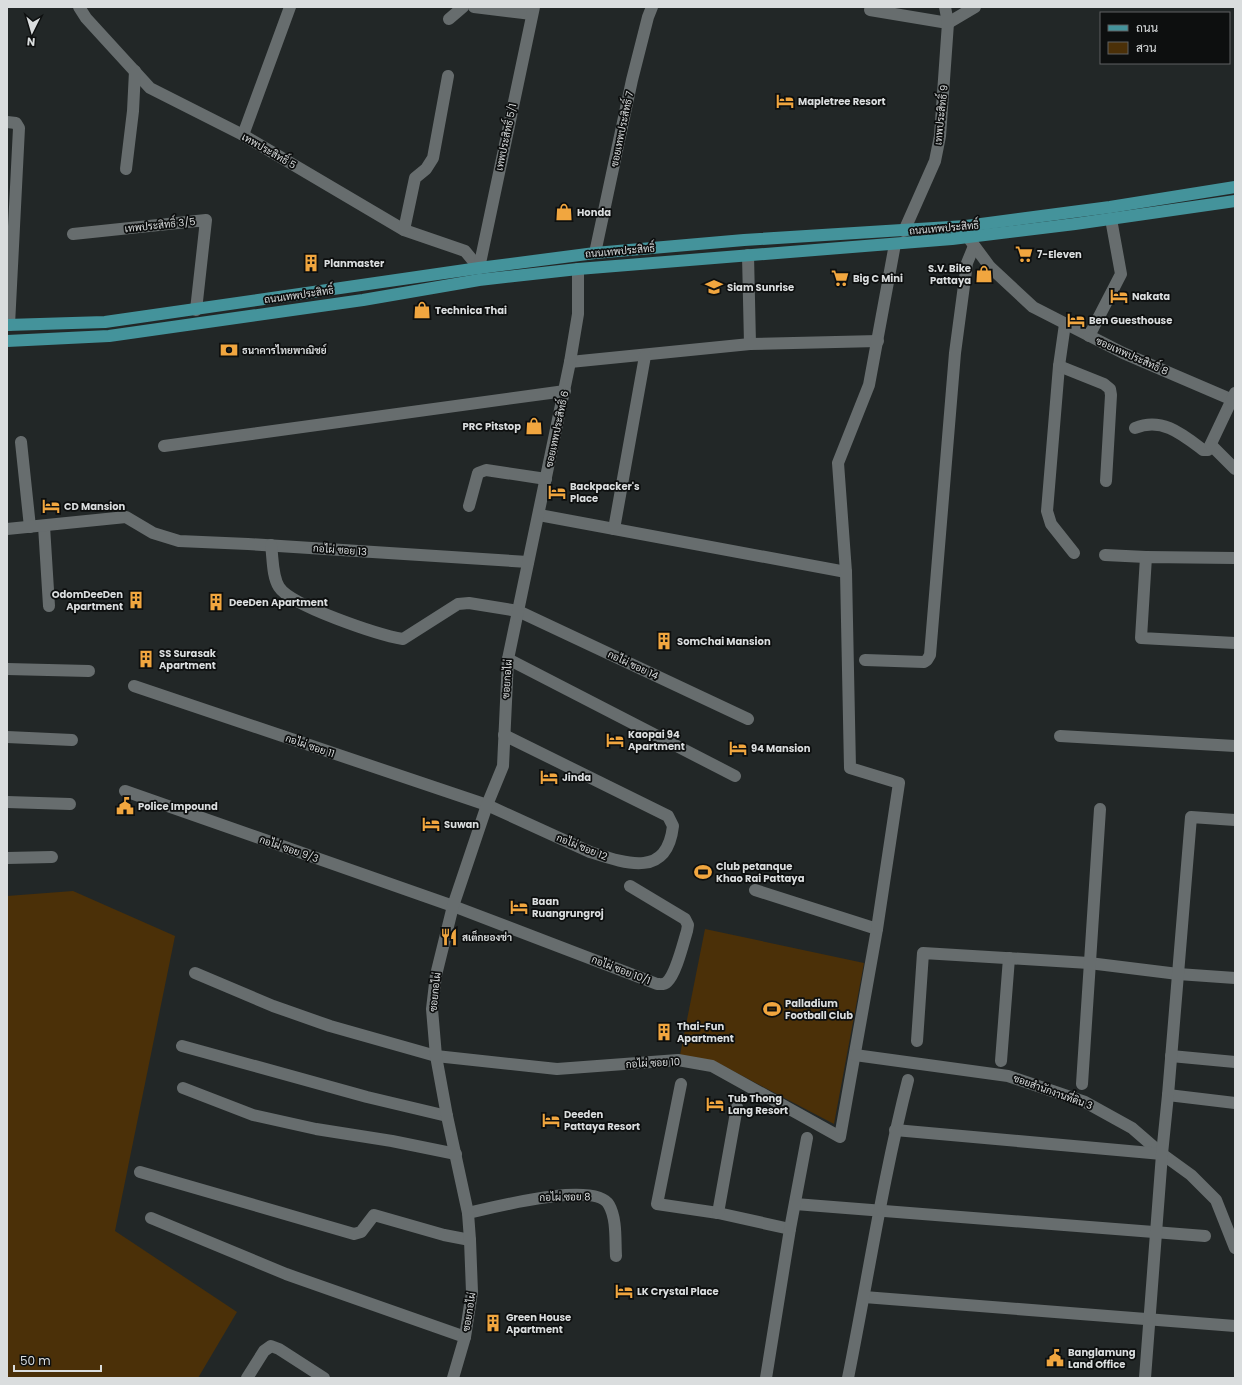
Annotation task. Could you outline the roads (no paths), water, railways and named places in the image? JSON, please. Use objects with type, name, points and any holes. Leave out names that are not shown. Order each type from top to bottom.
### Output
[{"type":"main road","name":"ถนนเทพประสิทธิ์","points":[[8,326],[105,322],[479,268],[595,253],[744,240],[904,231],[969,237],[1110,207],[1235,187]]},
{"type":"main road","name":"ถนนเทพประสิทธิ์","points":[[7,341],[109,336],[363,300],[479,280],[578,269],[969,237],[1111,219],[1235,201]]},
{"type":"main road","points":[[578,269],[595,253]]},
{"type":"street","name":"เทพประสิทธิ์ 5","points":[[79,7],[86,18],[150,88],[243,135],[404,230],[465,251],[479,268]]},
{"type":"street","points":[[243,135],[290,7]]},
{"type":"street","points":[[448,19],[463,7]]},
{"type":"street","points":[[474,7],[533,10]]},
{"type":"street","name":"ซอยเทพประสิทธิ์ 7","points":[[595,253],[632,80],[648,17],[652,7]]},
{"type":"street","name":"เทพประสิทธิ์ 9","points":[[904,231],[935,161],[940,136],[948,23],[945,7]]},
{"type":"street","points":[[870,10],[948,23],[975,7]]},
{"type":"street","name":"เทพประสิทธิ์ 5/1","points":[[479,268],[533,10]]},
{"type":"street","points":[[126,169],[133,111],[135,71]]},
{"type":"street","points":[[404,230],[415,178],[426,169],[433,158],[448,76]]},
{"type":"street","points":[[7,122],[16,123],[19,128],[8,326]]},
{"type":"street","points":[[1089,336],[1121,274],[1111,219]]},
{"type":"street","name":"เทพประสิทธิ์ 3/5","points":[[72,234],[206,220],[196,310]]},
{"type":"street","points":[[865,660],[924,662],[930,655],[955,353],[967,264],[969,237]]},
{"type":"street","name":"ซอยเทพประสิทธิ์ 8","points":[[969,237],[990,267],[1033,307],[1123,354],[1234,397]]},
{"type":"street","points":[[855,1055],[877,929],[899,783],[850,768],[846,572],[838,463],[869,385],[895,244]]},
{"type":"street","points":[[748,255],[750,344]]},
{"type":"street","name":"ซอยเทพประสิทธิ์ 6","points":[[518,611],[570,362],[578,314],[578,269]]},
{"type":"street","points":[[1065,324],[1059,366],[1047,511],[1052,524],[1074,553]]},
{"type":"street","points":[[570,362],[645,356],[750,344],[878,341]]},
{"type":"street","points":[[614,529],[645,356]]},
{"type":"street","points":[[1059,366],[1104,384],[1110,389],[1106,481]]},
{"type":"street","points":[[164,446],[565,390]]},
{"type":"street","points":[[1135,428],[1150,424],[1165,426],[1177,430],[1203,450],[1208,450],[1234,397]]},
{"type":"street","points":[[21,442],[30,527]]},
{"type":"street","points":[[1211,444],[1235,469]]},
{"type":"street","points":[[469,506],[478,473],[481,471],[486,470],[546,479]]},
{"type":"street","points":[[539,515],[846,572]]},
{"type":"street","name":"กอไผ่ ซอย 13","points":[[7,529],[126,517],[152,533],[179,541],[271,545],[528,562]]},
{"type":"street","points":[[44,526],[49,606]]},
{"type":"street","name":"กอไผ่ ซอย 14","points":[[271,545],[276,580],[285,595],[311,608],[351,624],[403,639],[458,604],[469,603],[518,611],[748,719]]},
{"type":"street","points":[[1105,555],[1235,558]]},
{"type":"street","points":[[1146,556],[1141,638],[1235,643]]},
{"type":"street","name":"ซอยกอไผ่","points":[[453,1378],[465,1336],[472,1292],[470,1240],[468,1213],[447,1116],[436,1056],[432,1009],[436,975],[453,906],[487,805],[503,766],[508,659],[518,611]]},
{"type":"street","points":[[508,659],[735,776]]},
{"type":"street","points":[[7,669],[89,671]]},
{"type":"street","name":"กอไผ่ ซอย 11","points":[[134,686],[487,805]]},
{"type":"street","name":"กอไผ่ ซอย 12","points":[[487,805],[590,852],[618,860],[635,862],[651,862],[659,858],[667,849],[673,826],[668,816],[504,735]]},
{"type":"street","points":[[1060,736],[1235,746]]},
{"type":"street","points":[[7,738],[72,740]]},
{"type":"street","name":"กอไผ่ ซอย 9/3","points":[[125,792],[453,906]]},
{"type":"street","points":[[7,802],[70,804]]},
{"type":"street","points":[[1082,1084],[1100,809]]},
{"type":"street","points":[[1145,1378],[1148,1320],[1191,817],[1235,820]]},
{"type":"street","points":[[7,858],[52,857]]},
{"type":"street","name":"กอไผ่ ซอย 10/1","points":[[453,906],[657,984],[663,984],[667,982],[671,975],[687,932],[688,924],[685,919],[630,886]]},
{"type":"street","points":[[755,890],[877,929]]},
{"type":"street","points":[[917,1041],[923,953],[1090,963],[1178,974],[1235,978]]},
{"type":"street","points":[[1001,1061],[1009,958]]},
{"type":"street","points":[[195,973],[273,1006],[330,1026],[436,1056]]},
{"type":"street","points":[[182,1046],[447,1116]]},
{"type":"street","name":"กอไผ่ ซอย 10","points":[[436,1056],[557,1069],[678,1060],[712,1066],[840,1137],[855,1055]]},
{"type":"street","name":"ซอยสำนักงานที่ดิน 3","points":[[855,1055],[1008,1076],[1085,1102],[1132,1128],[1162,1154],[1191,1175],[1216,1200],[1235,1248]]},
{"type":"street","points":[[1171,1056],[1235,1062]]},
{"type":"street","points":[[848,1378],[895,1130],[908,1080]]},
{"type":"street","points":[[681,1084],[656,1204],[718,1213],[790,1229]]},
{"type":"street","points":[[183,1088],[253,1114],[316,1129],[392,1141],[456,1154]]},
{"type":"street","points":[[1168,1096],[1235,1103]]},
{"type":"street","points":[[718,1213],[737,1107]]},
{"type":"street","points":[[895,1130],[1162,1154]]},
{"type":"street","points":[[766,1378],[790,1229],[807,1138]]},
{"type":"street","points":[[140,1172],[354,1234],[361,1232],[374,1215],[444,1235],[470,1240]]},
{"type":"street","name":"กอไผ่ ซอย 8","points":[[468,1213],[532,1198],[582,1195],[598,1197],[608,1204],[612,1212],[616,1256]]},
{"type":"street","points":[[795,1204],[1205,1236]]},
{"type":"street","points":[[151,1218],[286,1274],[465,1336]]},
{"type":"street","points":[[864,1297],[1235,1326]]},
{"type":"street","points":[[247,1378],[264,1351],[270,1346],[279,1349],[324,1378]]},
{"type":"place","name":"Mapletree Resort","points":[[785,101]]},
{"type":"place","name":"Honda","points":[[564,212]]},
{"type":"place","name":"7-Eleven","points":[[1024,254]]},
{"type":"place","name":"Planmaster","points":[[311,263]]},
{"type":"place","name":"S.V. Bike Pattaya","points":[[984,274]]},
{"type":"place","name":"Big C Mini","points":[[840,278]]},
{"type":"place","name":"Siam Sunrise","points":[[714,287]]},
{"type":"place","name":"Nakata","points":[[1119,296]]},
{"type":"place","name":"Technica Thai","points":[[422,310]]},
{"type":"place","name":"Ben Guesthouse","points":[[1076,320]]},
{"type":"place","name":"ธนาคารไทยพาณิชย์","points":[[229,350]]},
{"type":"place","name":"PRC Pitstop","points":[[534,426]]},
{"type":"place","name":"Backpacker's Place","points":[[557,492]]},
{"type":"place","name":"CD Mansion","points":[[51,506]]},
{"type":"place","name":"OdomDeeDen Apartment","points":[[136,600]]},
{"type":"place","name":"DeeDen Apartment","points":[[216,602]]},
{"type":"place","name":"SomChai Mansion","points":[[664,641]]},
{"type":"place","name":"SS Surasak Apartment","points":[[146,659]]},
{"type":"place","name":"Kaopai 94 Apartment","points":[[615,740]]},
{"type":"place","name":"94 Mansion","points":[[738,748]]},
{"type":"place","name":"Jinda","points":[[549,777]]},
{"type":"place","name":"Police Impound","points":[[125,806]]},
{"type":"place","name":"Suwan","points":[[431,824]]},
{"type":"place","name":"Club petanque Khao Rai Pattaya","points":[[703,872]]},
{"type":"place","name":"Baan Ruangrungroj","points":[[519,907]]},
{"type":"place","name":"สเต็กยองซ่า","points":[[449,937]]},
{"type":"place","name":"Palladium Football Club","points":[[772,1009]]},
{"type":"place","name":"Thai-Fun Apartment","points":[[664,1032]]},
{"type":"place","name":"Tub Thong Lang Resort","points":[[715,1104]]},
{"type":"place","name":"Deeden Pattaya Resort","points":[[551,1120]]},
{"type":"place","name":"LK Crystal Place","points":[[624,1291]]},
{"type":"place","name":"Green House Apartment","points":[[493,1323]]},
{"type":"place","name":"Banglamung Land Office","points":[[1055,1358]]}]
